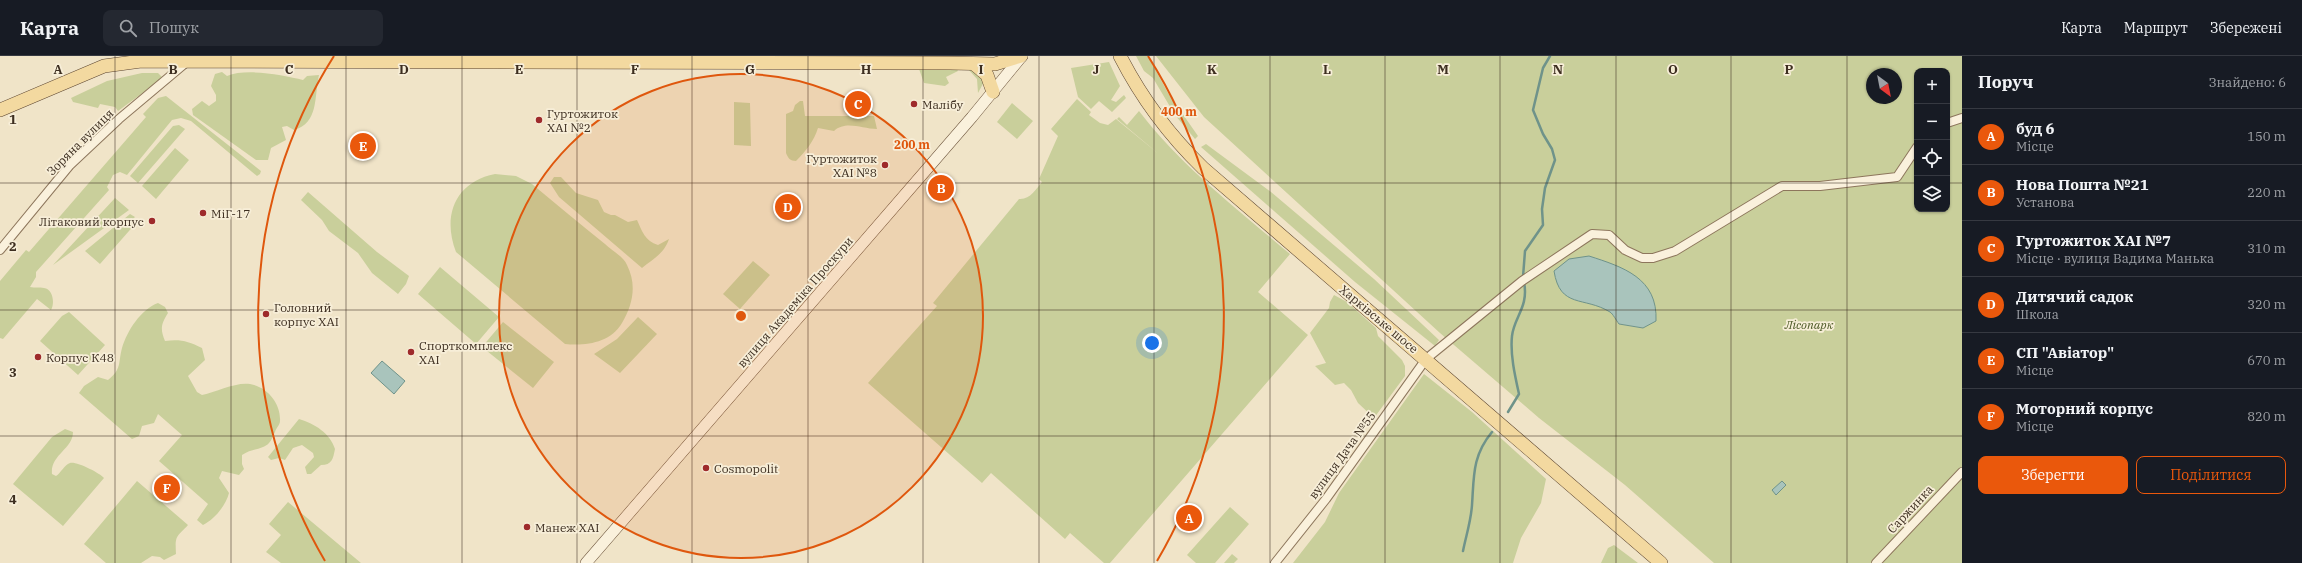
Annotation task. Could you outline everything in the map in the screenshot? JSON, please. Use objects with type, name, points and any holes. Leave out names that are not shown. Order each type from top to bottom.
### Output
[{"type":"main road","points":[[0,110],[121,59],[188,61],[972,60],[1002,59],[1022,56]]},
{"type":"main road","name":"Харківське шосе","points":[[1120,56],[1132,79],[1159,120],[1189,154],[1286,240],[1426,359],[1661,563]]},
{"type":"main road","points":[[972,60],[988,75],[993,92]]},
{"type":"street","name":"вулиця Академіка Проскури","points":[[586,563],[993,92],[1022,56]]},
{"type":"street","points":[[993,92],[1002,59]]},
{"type":"street","name":"Зоряна вулиця","points":[[0,250],[70,166],[119,119],[188,61]]},
{"type":"street","points":[[1950,122],[1962,118]]},
{"type":"street","name":"вулиця Дача №55","points":[[1275,563],[1326,499],[1426,359],[1536,270],[1583,239],[1598,233],[1609,235],[1634,256],[1642,258],[1664,256],[1675,252],[1782,186],[1820,186],[1897,177],[1914,152]]},
{"type":"street","name":"Саржинка","points":[[1876,563],[1962,472]]},
{"type":"green space","points":[[1136,56],[1148,56],[1168,93],[1198,136],[1195,139],[1175,115],[1153,78],[1144,71]]},
{"type":"green space","name":"Лісопарк","points":[[1156,56],[1962,56],[1962,563],[1714,563],[1625,485],[1539,418],[1440,333],[1204,117]],"holes":[[[1611,312],[1643,328],[1619,324]]]},
{"type":"green space","points":[[1109,62],[1120,86],[1111,100],[1116,102],[1124,95],[1126,98],[1112,112],[1099,101],[1091,109],[1078,97],[1071,68]]},
{"type":"green space","points":[[956,68],[958,71],[946,77],[949,83],[945,86],[924,83],[919,69]]},
{"type":"green space","points":[[968,69],[973,69],[985,80],[978,93],[977,79]]},
{"type":"green space","points":[[222,72],[227,76],[254,72],[276,74],[303,80],[307,76],[319,75],[312,115],[308,122],[302,127],[294,130],[287,126],[282,127],[286,140],[271,148],[268,160],[256,160],[193,115],[192,109],[202,101],[209,106],[216,101],[216,95],[211,86],[215,74]]},
{"type":"green space","points":[[142,73],[158,73],[163,78],[118,111],[115,107],[100,104],[98,108],[73,102],[71,98],[107,81]]},
{"type":"green space","points":[[166,96],[261,171],[260,174],[257,176],[191,121],[181,118],[172,120],[127,175],[120,172],[113,175],[107,187],[109,190],[36,272],[36,277],[30,287],[44,288],[49,291],[53,300],[51,310],[37,299],[3,339],[0,338],[0,281],[26,250],[29,252],[146,117],[143,114],[158,98]]},
{"type":"green space","points":[[1077,99],[1091,112],[1089,115],[1100,123],[1108,125],[1116,119],[1160,155],[1117,119],[1119,117],[1127,125],[1139,111],[1155,131],[1191,169],[1290,254],[1258,292],[1308,335],[1110,563],[1104,563],[1070,533],[1065,539],[991,473],[982,483],[868,383],[937,306],[933,303],[1019,199],[1030,196],[1042,182],[1039,179],[1058,136],[1051,129]]},
{"type":"green space","points":[[800,101],[803,101],[805,116],[874,116],[877,129],[844,126],[834,131],[818,128],[812,142],[806,150],[796,161],[791,160],[788,158],[786,153],[786,114],[793,111],[795,105]]},
{"type":"green space","points":[[734,102],[750,103],[751,146],[734,145]]},
{"type":"green space","points":[[1012,103],[1033,121],[1017,139],[997,122]]},
{"type":"green space","points":[[179,125],[185,129],[138,183],[130,176],[173,126]]},
{"type":"green space","points":[[1206,144],[1271,192],[1374,279],[1439,340],[1435,346],[1355,282],[1201,147]]},
{"type":"green space","points":[[175,148],[189,160],[156,199],[142,186]]},
{"type":"green space","points":[[495,174],[516,176],[532,184],[623,259],[630,272],[632,280],[633,287],[631,302],[622,323],[611,335],[589,344],[565,344],[456,252],[452,239],[451,226],[455,202],[470,184],[481,178]]},
{"type":"green space","points":[[554,177],[561,177],[576,193],[598,200],[604,212],[615,215],[628,222],[637,220],[644,235],[650,241],[658,245],[669,239],[664,249],[658,256],[642,268],[559,197],[550,183]]},
{"type":"green space","points":[[308,192],[377,252],[409,276],[406,284],[398,294],[372,273],[358,253],[329,231],[322,220],[301,200]]},
{"type":"green space","points":[[115,198],[129,210],[53,265]]},
{"type":"green space","points":[[130,214],[135,217],[132,220],[136,223],[100,264],[85,251]]},
{"type":"green space","points":[[753,261],[770,275],[740,309],[723,294]]},
{"type":"green space","points":[[440,267],[499,317],[476,344],[418,294]]},
{"type":"green space","points":[[1334,295],[1347,302],[1376,328],[1378,336],[1402,360],[1405,366],[1405,376],[1374,418],[1358,403],[1351,390],[1344,383],[1335,385],[1315,366],[1326,363],[1310,333],[1329,308],[1330,302]]},
{"type":"green space","points":[[158,303],[165,307],[168,313],[162,327],[162,333],[165,341],[184,341],[202,348],[205,360],[188,376],[197,392],[202,395],[238,384],[250,384],[262,389],[272,397],[276,403],[280,415],[279,424],[269,443],[264,447],[242,455],[242,464],[244,469],[239,475],[222,471],[219,478],[229,493],[228,498],[216,515],[203,525],[197,520],[208,504],[159,461],[182,435],[158,414],[154,423],[142,426],[139,436],[132,439],[79,393],[84,386],[98,377],[108,380],[116,372],[119,366],[124,341],[131,328],[140,315]]},
{"type":"green space","points":[[69,312],[105,345],[78,375],[40,341],[62,316]]},
{"type":"green space","points":[[638,317],[657,334],[620,373],[594,354],[617,339]]},
{"type":"green space","points":[[503,322],[554,362],[533,388],[482,347]]},
{"type":"green space","points":[[1424,374],[1472,412],[1546,479],[1541,503],[1521,538],[1513,563],[1293,563],[1325,522],[1339,493]]},
{"type":"green space","points":[[299,419],[316,426],[326,434],[333,443],[335,449],[330,463],[321,465],[311,474],[307,474],[305,467],[314,457],[313,453],[302,445],[293,448],[285,460],[279,458],[271,460],[268,457]]},
{"type":"green space","points":[[65,429],[73,432],[72,438],[54,462],[52,474],[56,476],[66,465],[73,463],[88,468],[104,478],[63,526],[13,484],[52,437]]},
{"type":"green space","points":[[137,481],[188,525],[177,537],[176,554],[164,560],[160,557],[152,556],[141,563],[106,563],[84,544]]},
{"type":"green space","points":[[288,502],[361,563],[281,563],[266,552],[281,535],[269,524]]},
{"type":"green space","points":[[1230,507],[1249,524],[1215,563],[1196,563],[1187,555]]},
{"type":"green space","points":[[1614,545],[1638,563],[1601,563],[1608,548]]},
{"type":"green space","points":[[1232,554],[1238,559],[1234,563],[1224,563]]},
{"type":"water","points":[[1589,256],[1626,270],[1645,284],[1651,294],[1655,306],[1656,321],[1643,328],[1619,324],[1610,312],[1591,304],[1574,300],[1562,291],[1557,283],[1554,271],[1569,259]]},
{"type":"water","points":[[382,361],[405,381],[394,394],[371,373]]},
{"type":"water","points":[[1782,481],[1786,485],[1776,495],[1772,490]]},
{"type":"waterway","points":[[1523,277],[1525,251],[1543,225],[1542,209],[1545,188],[1555,160],[1552,149],[1543,134],[1533,110],[1543,68],[1550,56]]},
{"type":"waterway","points":[[1508,412],[1519,394],[1513,365],[1512,336],[1515,323],[1525,298],[1524,282]]},
{"type":"waterway","points":[[1463,551],[1471,517],[1477,458],[1485,441],[1492,432]]},
{"type":"place","name":"Гуртожиток ХАІ №7","points":[[858,104]]},
{"type":"place","name":"Малібу","points":[[914,104]]},
{"type":"place","name":"Гуртожиток ХАІ №2","points":[[539,120]]},
{"type":"place","name":"СП \"Авіатор\"","points":[[363,146]]},
{"type":"place","name":"Гуртожиток ХАІ №8","points":[[885,165]]},
{"type":"place","name":"Нова Пошта №21","points":[[941,188]]},
{"type":"place","name":"Дитячий садок","points":[[788,207]]},
{"type":"place","name":"МіГ-17","points":[[203,213]]},
{"type":"place","name":"Літаковий корпус","points":[[152,221]]},
{"type":"place","name":"Головний корпус ХАІ","points":[[266,314]]},
{"type":"place","name":"Спорткомплекс ХАІ","points":[[411,352]]},
{"type":"place","name":"Корпус К48","points":[[38,357]]},
{"type":"place","name":"Cosmopolit","points":[[706,468]]},
{"type":"place","name":"Моторний корпус","points":[[167,488]]},
{"type":"place","name":"буд 6","points":[[1189,518]]},
{"type":"place","name":"Манеж ХАІ","points":[[527,527]]}]
